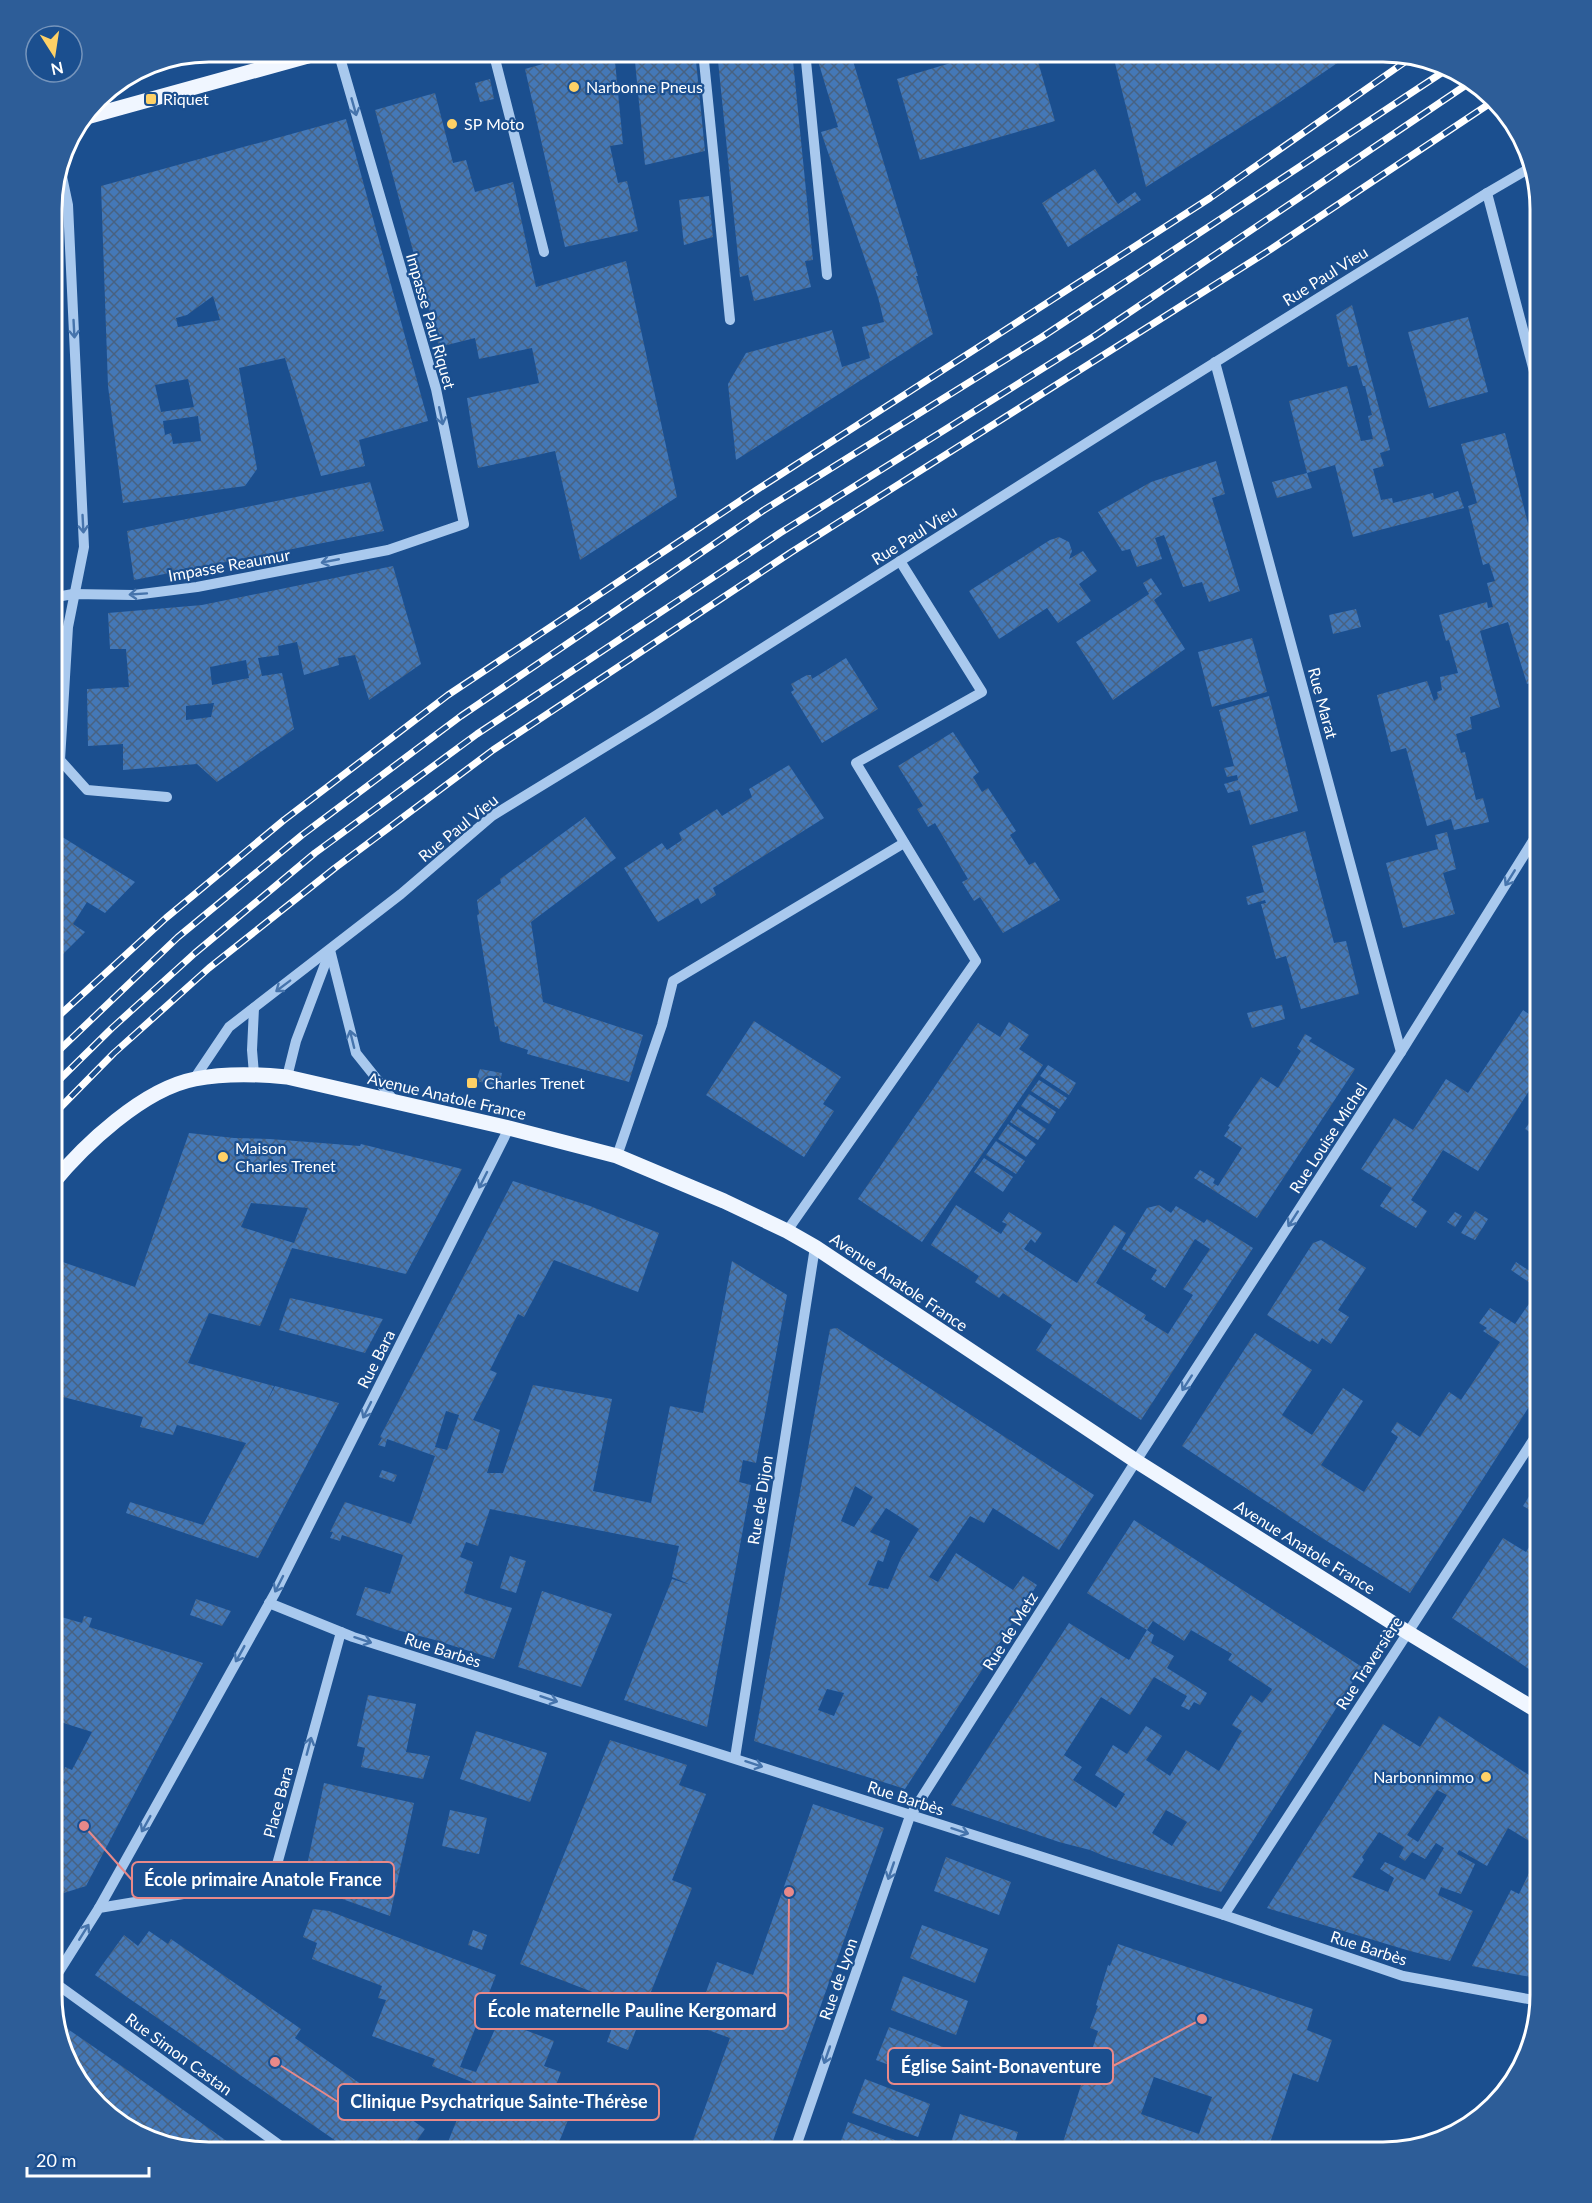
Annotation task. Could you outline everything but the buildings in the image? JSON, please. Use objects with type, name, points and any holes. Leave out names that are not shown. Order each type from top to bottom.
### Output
[{"type":"main road","points":[[96,114],[286,62]]},
{"type":"main road","name":"Avenue Anatole France","points":[[62,1173],[91,1140],[125,1114],[163,1091],[194,1079],[254,1074],[287,1077],[509,1128],[617,1156],[724,1201],[815,1247],[1136,1461],[1407,1632],[1530,1706]]},
{"type":"street","name":"Impasse Paul Riquet","points":[[341,62],[436,389],[464,524],[388,550]]},
{"type":"street","points":[[497,62],[544,252]]},
{"type":"street","points":[[705,62],[730,320]]},
{"type":"street","points":[[806,62],[827,275]]},
{"type":"street","name":"Rue Paul Vieu","points":[[194,1079],[229,1027],[401,894],[492,816],[1215,362],[1525,171]]},
{"type":"street","points":[[62,692],[68,627],[84,547],[68,205],[64,184]]},
{"type":"street","points":[[1487,193],[1530,356]]},
{"type":"street","name":"Rue Marat","points":[[1215,362],[1401,1052]]},
{"type":"street","name":"Impasse Reaumur","points":[[62,596],[74,594],[134,595],[197,587],[388,550]]},
{"type":"street","points":[[787,1231],[976,961],[856,763],[982,692],[900,561]]},
{"type":"street","points":[[62,764],[87,790],[167,797]]},
{"type":"street","points":[[617,1156],[663,1025],[673,981],[904,843]]},
{"type":"street","name":"Rue Louise Michel","points":[[1136,1461],[1401,1052],[1530,846]]},
{"type":"street","points":[[287,1077],[297,1041],[330,950]]},
{"type":"street","points":[[330,950],[356,1053],[396,1103]]},
{"type":"street","points":[[254,1008],[252,1050],[254,1074]]},
{"type":"street","name":"Rue Bara","points":[[269,1603],[509,1128]]},
{"type":"street","name":"Rue de Dijon","points":[[735,1758],[815,1247]]},
{"type":"street","name":"Rue Traversière","points":[[1224,1915],[1530,1445]]},
{"type":"street","name":"Rue de Metz","points":[[910,1816],[1136,1461]]},
{"type":"street","points":[[62,1965],[99,1908],[269,1603]]},
{"type":"street","name":"Rue Barbès","points":[[269,1603],[341,1632],[1224,1915],[1403,1976],[1530,1999]]},
{"type":"street","name":"Place Bara","points":[[99,1908],[273,1879],[341,1632]]},
{"type":"street","name":"Rue de Lyon","points":[[798,2142],[910,1816]]},
{"type":"street","name":"Rue Simon Castan","points":[[62,1988],[274,2141]]},
{"type":"railway","points":[[62,1013],[166,918],[284,820],[448,695],[755,491],[1210,198],[1403,63]]},
{"type":"railway","points":[[62,1048],[178,937],[302,835],[461,716],[764,510],[1042,337],[1441,73]]},
{"type":"railway","points":[[62,1077],[112,1028],[195,953],[315,853],[477,734],[780,533],[1096,335],[1465,86]]},
{"type":"railway","points":[[62,1106],[114,1053],[209,968],[335,868],[493,750],[790,553],[1265,253],[1487,105]]},
{"type":"place","name":"Narbonne Pneus","points":[[574,87]]},
{"type":"place","name":"Riquet","points":[[151,99]]},
{"type":"place","name":"SP Moto","points":[[452,124]]},
{"type":"place","name":"Charles Trenet","points":[[472,1083]]},
{"type":"place","name":"Maison Charles Trenet","points":[[223,1157]]},
{"type":"place","name":"Narbonnimmo","points":[[1486,1777]]},
{"type":"place","name":"École primaire Anatole France","points":[[84,1826]]},
{"type":"place","name":"École maternelle Pauline Kergomard","points":[[789,1892]]},
{"type":"place","name":"Église Saint-Bonaventure","points":[[1202,2019]]},
{"type":"place","name":"Clinique Psychatrique Sainte-Thérèse","points":[[275,2062]]}]
